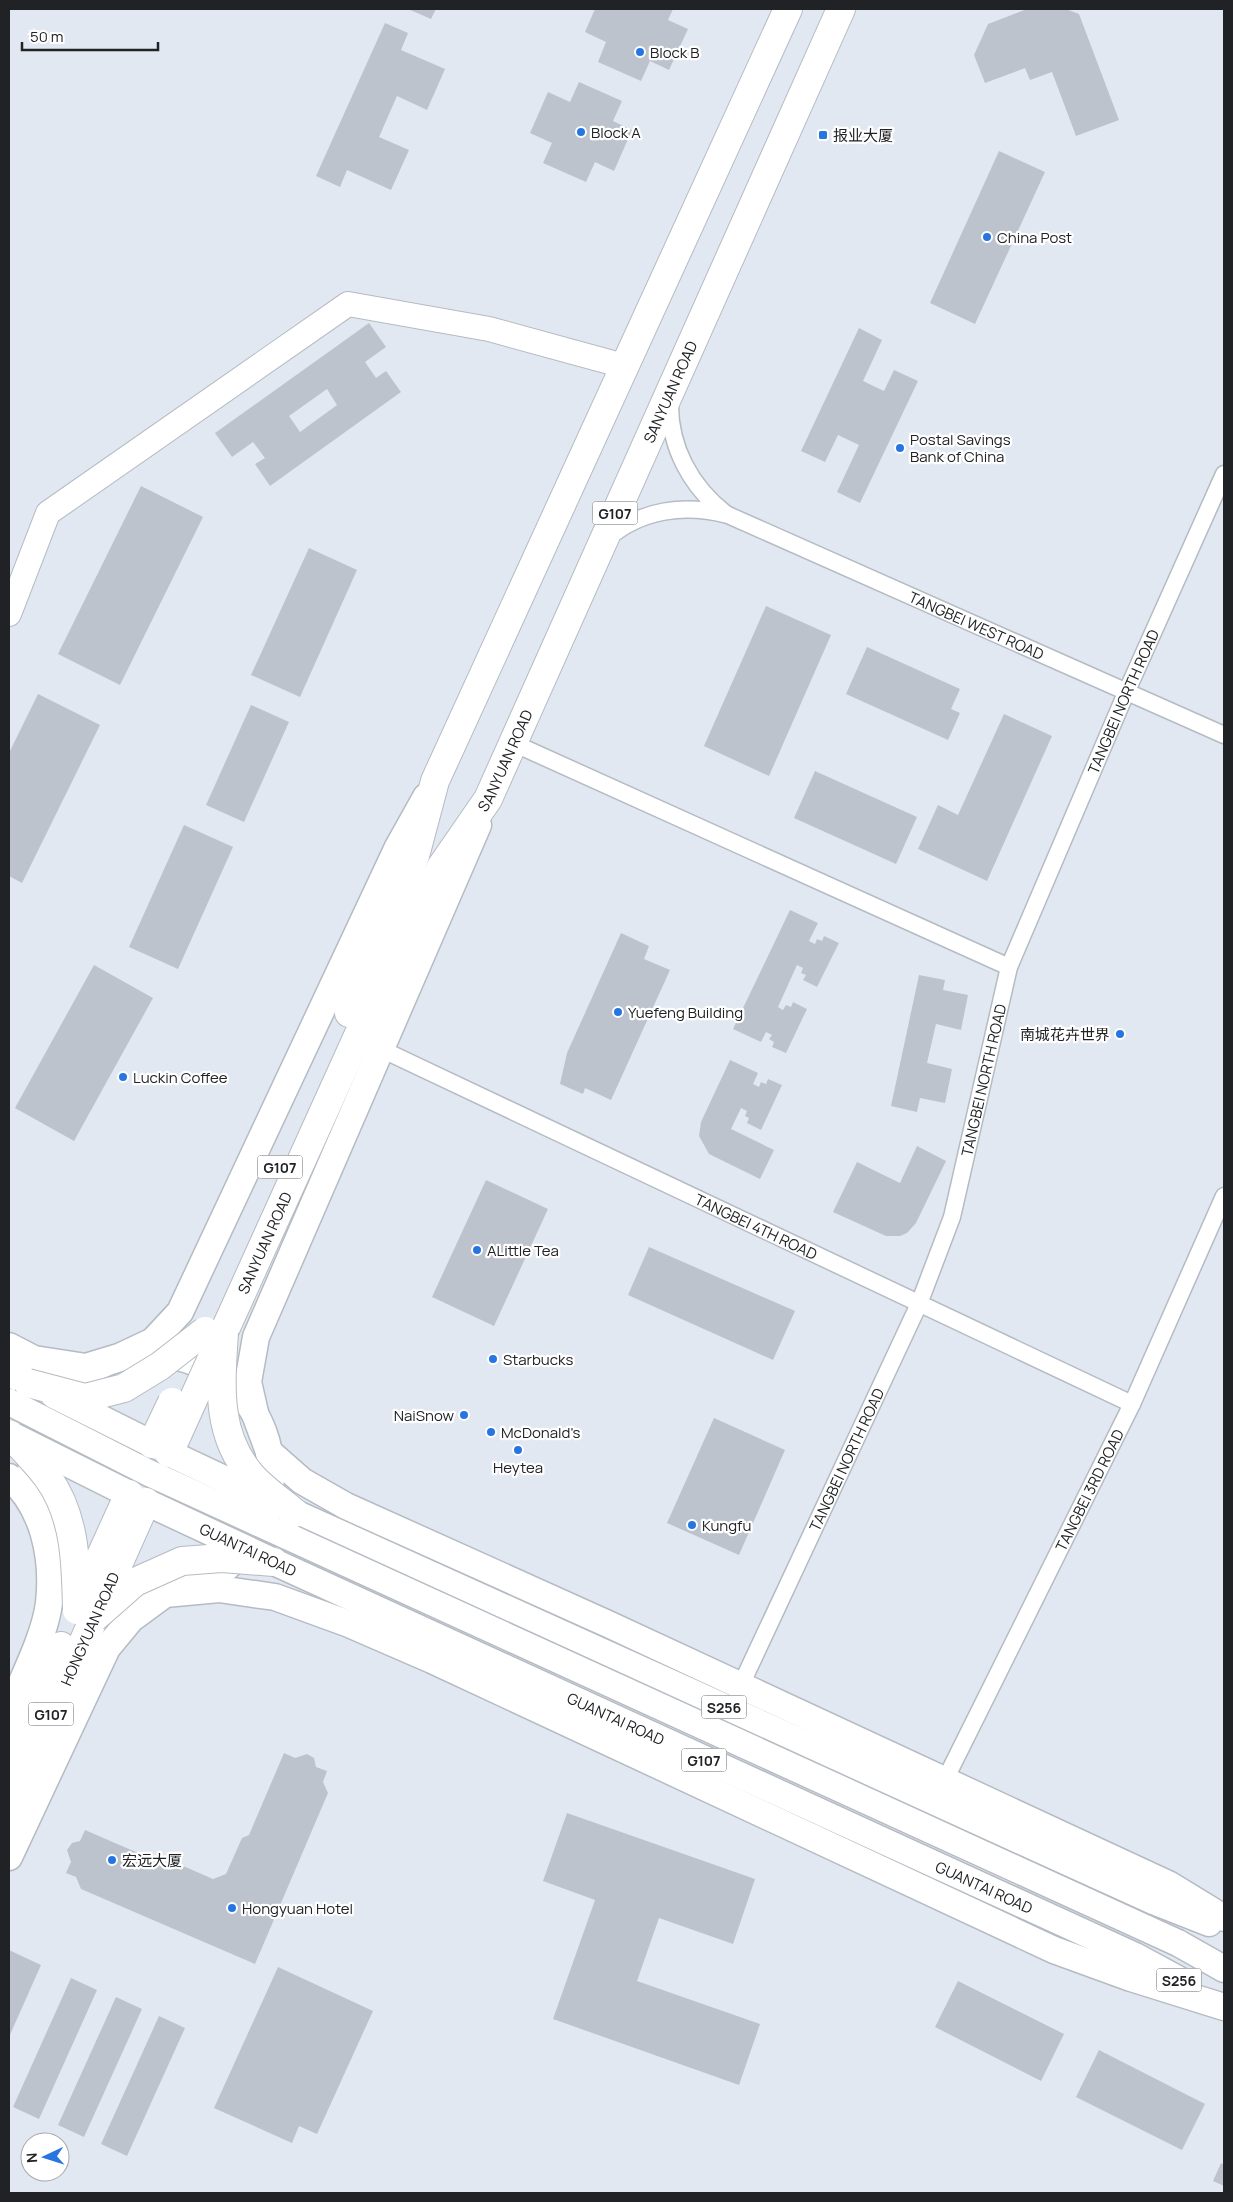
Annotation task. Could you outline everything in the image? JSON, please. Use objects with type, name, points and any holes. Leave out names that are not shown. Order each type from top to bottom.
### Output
[{"type":"highway","name":"SANYUAN ROAD","points":[[363,1005],[415,856],[435,781],[788,9]]},
{"type":"highway","name":"SANYUAN ROAD","points":[[138,1498],[363,1005],[441,867],[488,799],[841,9]]},
{"type":"highway","points":[[19,1378],[85,1398],[124,1388],[214,1331],[220,1391],[228,1439],[251,1476],[295,1513]]},
{"type":"highway","points":[[9,1435],[49,1479],[66,1512],[75,1552],[85,1614],[135,1582],[182,1561],[222,1558],[274,1562]]},
{"type":"highway","name":"HONGYUAN ROAD","points":[[9,1760],[85,1614],[138,1498]]},
{"type":"highway","name":"HONGYUAN ROAD","points":[[9,1810],[85,1614]]},
{"type":"main road","points":[[9,1711],[38,1642],[49,1604],[49,1555],[37,1514],[30,1475],[36,1436],[55,1401],[84,1374],[153,1341],[180,1312],[398,847],[435,781]]},
{"type":"main road","points":[[9,1857],[107,1648],[131,1619],[165,1594],[202,1584],[234,1561],[258,1530],[270,1493],[269,1454],[256,1417],[248,1382],[256,1337],[488,799]]},
{"type":"main road","points":[[9,1346],[34,1359],[86,1367],[120,1357],[159,1353],[198,1363],[232,1385],[256,1417],[269,1452],[302,1481],[346,1506],[742,1685],[1170,1885],[1224,1918]]},
{"type":"main road","points":[[19,1378],[160,1449],[295,1513]]},
{"type":"main road","points":[[9,1402],[158,1477],[1178,1943],[1224,1969]]},
{"type":"main road","name":"GUANTAI ROAD","points":[[9,1435],[274,1562],[1135,1956],[1224,2005]]},
{"type":"main road","points":[[9,1477],[21,1488],[57,1550],[87,1577],[125,1592],[165,1594],[219,1590],[275,1597],[349,1624],[697,1783],[1054,1950],[1224,2005]]},
{"type":"main road","name":"S256","points":[[295,1513],[1152,1901],[1224,1928]]},
{"type":"main road","points":[[1178,1943],[1224,1957]]},
{"type":"street","points":[[9,614],[48,513],[348,304],[489,328],[624,366]]},
{"type":"street","points":[[671,387],[671,422],[680,455],[700,489],[728,515]]},
{"type":"street","name":"TANGBEI NORTH ROAD","points":[[742,1685],[918,1304],[952,1217],[1009,967],[1126,693],[1224,474]]},
{"type":"street","points":[[602,543],[630,523],[662,512],[695,509],[728,515]]},
{"type":"street","name":"TANGBEI WEST ROAD","points":[[728,515],[1224,735]]},
{"type":"street","points":[[512,743],[1009,967]]},
{"type":"street","name":"TANGBEI 4TH ROAD","points":[[381,1050],[1132,1404]]},
{"type":"street","name":"TANGBEI 3RD ROAD","points":[[945,1780],[1132,1404],[1224,1196]]},
{"type":"building","points":[[408,9],[436,9],[431,19]]},
{"type":"building","name":"Block B","points":[[595,9],[673,9],[668,20],[688,29],[669,70],[650,61],[641,81],[598,62],[606,42],[585,32]]},
{"type":"building","points":[[1027,9],[1066,9],[1079,14],[1119,120],[1076,136],[1052,72],[1030,80],[1025,68],[985,83],[974,55],[988,24]]},
{"type":"building","points":[[385,23],[408,33],[401,50],[445,69],[427,110],[397,96],[379,137],[409,150],[391,190],[347,170],[340,187],[316,176]]},
{"type":"building","name":"Block A","points":[[579,82],[622,101],[613,121],[632,130],[614,171],[595,162],[586,182],[543,163],[552,143],[530,133],[548,92],[570,102]]},
{"type":"building","name":"China Post","points":[[999,151],[1045,172],[975,324],[930,303]]},
{"type":"building","points":[[369,323],[386,347],[365,362],[376,378],[386,371],[401,392],[270,486],[255,464],[265,458],[253,442],[232,457],[215,433]],"holes":[[[327,389],[337,405],[300,432],[289,416]]]},
{"type":"building","points":[[859,328],[882,340],[863,381],[884,391],[894,370],[918,381],[860,503],[837,492],[859,445],[838,435],[825,462],[801,451]]},
{"type":"building","points":[[141,486],[203,517],[120,685],[58,654]]},
{"type":"building","points":[[309,548],[357,570],[300,697],[251,675]]},
{"type":"building","points":[[766,606],[831,635],[769,776],[704,746]]},
{"type":"building","points":[[867,647],[960,689],[951,709],[960,713],[948,740],[846,694]]},
{"type":"building","points":[[38,694],[100,725],[22,883],[9,876],[9,753]]},
{"type":"building","points":[[251,705],[289,722],[244,822],[206,805]]},
{"type":"building","points":[[1004,714],[1052,736],[987,881],[918,849],[938,805],[958,815]]},
{"type":"building","points":[[815,771],[917,817],[896,864],[794,818]]},
{"type":"building","points":[[184,825],[233,847],[178,969],[129,947]]},
{"type":"building","points":[[790,910],[818,923],[809,941],[815,944],[817,939],[822,941],[824,936],[839,943],[817,987],[803,980],[806,975],[801,973],[803,968],[797,965],[778,1007],[783,1010],[786,1005],[791,1007],[793,1002],[807,1009],[786,1053],[772,1047],[774,1042],[769,1039],[772,1035],[766,1032],[761,1042],[733,1029]]},
{"type":"building","name":"Yuefeng Building","points":[[621,933],[649,946],[644,959],[670,970],[611,1100],[585,1088],[583,1094],[560,1084],[567,1053]]},
{"type":"building","points":[[94,965],[153,998],[74,1141],[15,1108]]},
{"type":"building","points":[[919,975],[945,980],[943,990],[968,995],[961,1030],[936,1024],[927,1063],[952,1069],[945,1103],[920,1098],[917,1112],[891,1106]]},
{"type":"building","points":[[730,1060],[758,1073],[753,1084],[759,1087],[761,1082],[766,1084],[768,1079],[782,1085],[761,1130],[747,1123],[749,1118],[745,1116],[747,1111],[741,1108],[731,1129],[774,1150],[760,1179],[709,1154],[699,1136],[701,1122]]},
{"type":"building","points":[[917,1146],[946,1161],[916,1223],[907,1233],[900,1236],[886,1236],[833,1212],[857,1162],[900,1183]]},
{"type":"building","points":[[486,1180],[548,1209],[494,1326],[432,1297]]},
{"type":"building","points":[[649,1247],[795,1311],[773,1360],[628,1295]]},
{"type":"building","points":[[714,1418],[785,1450],[739,1555],[667,1523]]},
{"type":"building","name":"宏远大厦","points":[[284,1753],[295,1758],[307,1754],[314,1758],[316,1767],[327,1771],[323,1782],[328,1793],[255,1964],[81,1889],[76,1877],[66,1873],[71,1862],[67,1850],[72,1843],[80,1841],[85,1830],[166,1865],[174,1862],[213,1879],[226,1874],[242,1838],[249,1835]]},
{"type":"building","points":[[567,1813],[755,1879],[733,1944],[659,1918],[637,1981],[760,2024],[739,2085],[553,2019],[595,1900],[543,1881]]},
{"type":"building","points":[[9,1950],[41,1965],[9,2037]]},
{"type":"building","points":[[278,1967],[373,2011],[317,2134],[299,2126],[292,2143],[214,2108]]},
{"type":"building","points":[[71,1978],[97,1990],[39,2119],[13,2107]]},
{"type":"building","points":[[958,1981],[1064,2034],[1041,2081],[935,2027]]},
{"type":"building","points":[[116,1997],[142,2009],[84,2137],[58,2125]]},
{"type":"building","points":[[159,2016],[185,2028],[127,2156],[101,2144]]},
{"type":"building","points":[[1099,2050],[1205,2104],[1182,2150],[1076,2097]]},
{"type":"building","points":[[1221,2163],[1224,2165],[1224,2186],[1213,2181]]},
{"type":"place","name":"Block B","points":[[640,52]]},
{"type":"place","name":"Block A","points":[[581,132]]},
{"type":"place","name":"报业大厦","points":[[823,135]]},
{"type":"place","name":"China Post","points":[[987,237]]},
{"type":"place","name":"Postal Savings Bank of China","points":[[900,448]]},
{"type":"place","name":"Yuefeng Building","points":[[618,1012]]},
{"type":"place","name":"南城花卉世界","points":[[1120,1034]]},
{"type":"place","name":"Luckin Coffee","points":[[123,1077]]},
{"type":"place","name":"ALittle Tea","points":[[477,1250]]},
{"type":"place","name":"Starbucks","points":[[493,1359]]},
{"type":"place","name":"NaiSnow","points":[[464,1415]]},
{"type":"place","name":"McDonald's","points":[[491,1432]]},
{"type":"place","name":"Heytea","points":[[518,1450]]},
{"type":"place","name":"Kungfu","points":[[692,1525]]},
{"type":"place","name":"宏远大厦","points":[[112,1860]]},
{"type":"place","name":"Hongyuan Hotel","points":[[232,1908]]}]
